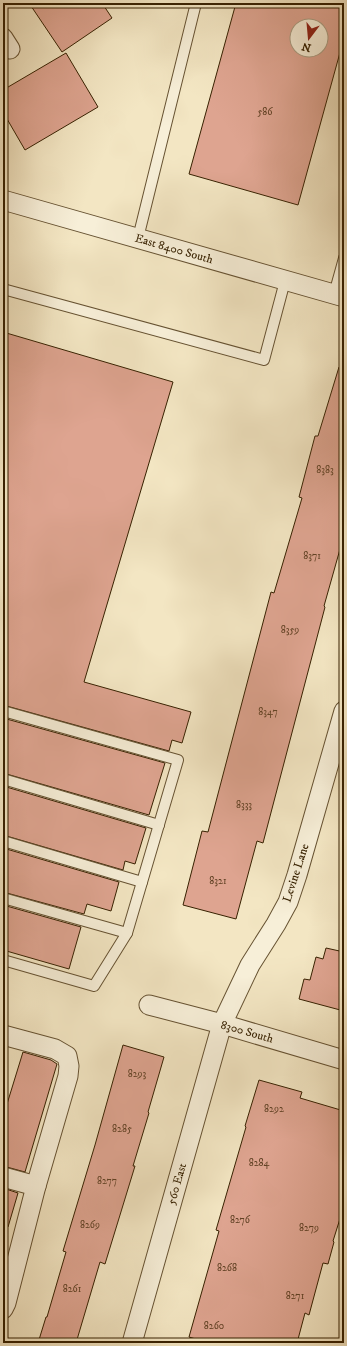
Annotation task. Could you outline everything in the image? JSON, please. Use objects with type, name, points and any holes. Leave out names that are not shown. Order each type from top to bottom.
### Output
[{"type":"street","name":"East 8400 South","points":[[3,200],[339,296]]},
{"type":"street","name":"Levine Lane","points":[[222,1024],[250,965],[288,902],[344,711]]},
{"type":"street","name":"8300 South","points":[[149,1005],[222,1024],[344,1060]]},
{"type":"street","name":"560 East","points":[[132,1343],[222,1024]]},
{"type":"street","points":[[3,1035],[55,1049],[67,1056],[69,1066],[68,1076],[36,1186],[6,1303],[3,1309]]},
{"type":"street","points":[[3,1177],[36,1186]]},
{"type":"lane","points":[[138,238],[196,3]]},
{"type":"lane","points":[[339,296],[344,258]]},
{"type":"lane","points":[[3,288],[264,360],[285,281]]},
{"type":"lane","points":[[3,711],[178,760],[127,933],[94,986],[3,960]]},
{"type":"lane","points":[[3,779],[159,825]]},
{"type":"lane","points":[[3,842],[142,882]]},
{"type":"lane","points":[[3,898],[127,933]]},
{"type":"building","points":[[29,3],[102,3],[112,18],[62,52]]},
{"type":"building","points":[[236,3],[344,3],[344,38],[298,205],[189,174]]},
{"type":"building","points":[[66,53],[98,107],[25,150],[3,112],[3,90]]},
{"type":"building","points":[[3,332],[173,382],[84,682],[191,712],[182,743],[172,740],[169,751],[3,705]]},
{"type":"building","points":[[339,367],[344,367],[344,535],[324,606],[325,607],[263,843],[257,841],[236,919],[183,905],[202,831],[208,832],[271,592],[274,593],[302,498],[299,497],[315,436],[318,436]]},
{"type":"building","points":[[3,718],[165,763],[149,815],[3,773]]},
{"type":"building","points":[[3,786],[146,828],[135,864],[125,861],[123,870],[3,835]]},
{"type":"building","points":[[3,848],[119,882],[111,911],[87,904],[84,914],[3,892]]},
{"type":"building","points":[[3,905],[81,927],[69,969],[3,950]]},
{"type":"building","points":[[326,948],[344,952],[344,1011],[299,999],[304,979],[310,980],[316,957],[323,959]]},
{"type":"building","points":[[123,1045],[164,1057],[133,1166],[135,1166],[105,1264],[100,1262],[76,1343],[38,1343],[66,1252],[63,1251]]},
{"type":"building","points":[[23,1052],[51,1060],[57,1064],[25,1172],[3,1166],[3,1117]]},
{"type":"building","points":[[259,1080],[302,1092],[300,1098],[344,1111],[344,1206],[333,1241],[328,1264],[323,1263],[309,1315],[305,1313],[297,1343],[209,1343],[189,1337],[219,1231],[216,1230]]},
{"type":"building","points":[[3,1188],[18,1193],[8,1227],[3,1227]]}]
